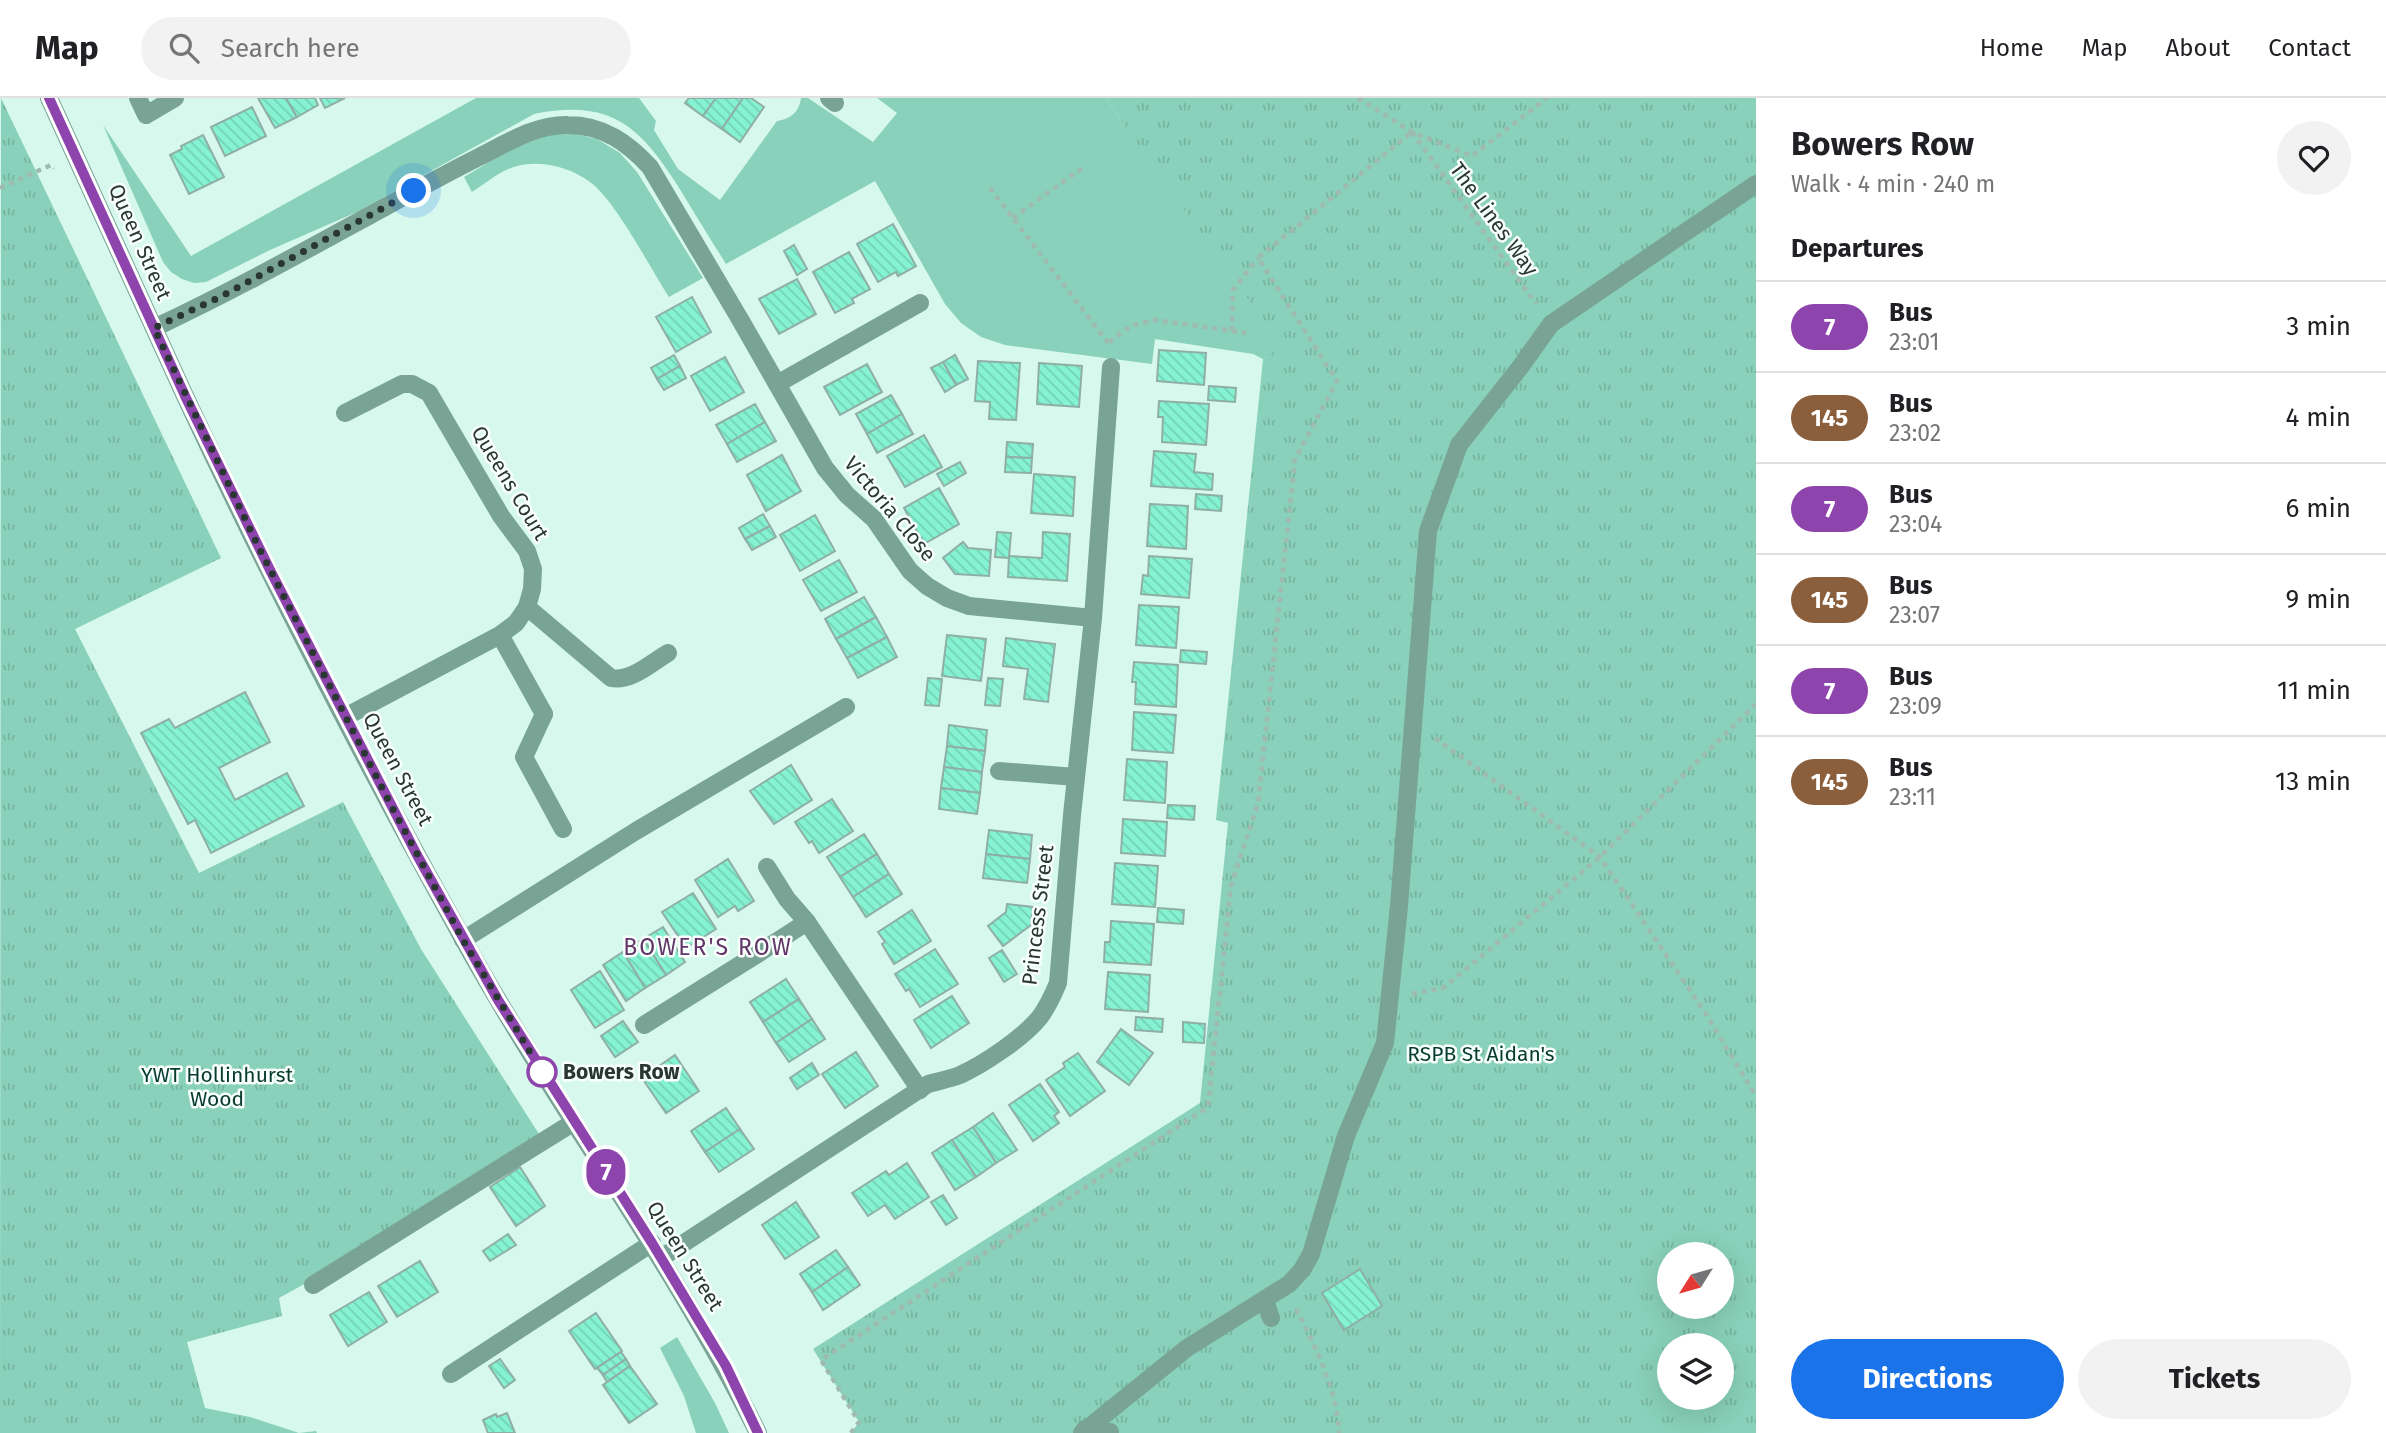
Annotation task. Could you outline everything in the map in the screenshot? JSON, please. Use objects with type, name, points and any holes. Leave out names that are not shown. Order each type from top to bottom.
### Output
[{"type":"street","name":"Queen Street","points":[[49,98],[154,328],[253,535],[345,718],[463,940],[505,1012],[657,1250],[726,1366],[758,1433]]},
{"type":"street","points":[[138,98],[146,115],[175,98]]},
{"type":"street","name":"Victoria Close","points":[[154,328],[222,296],[520,136],[543,128],[567,125],[591,127],[614,136],[634,149],[650,167],[825,468],[847,495],[874,519],[910,571],[947,598],[969,606],[1093,618]]},
{"type":"street","points":[[1084,1431],[1187,1349],[1268,1309],[1283,1288],[1302,1270],[1311,1254],[1346,1136],[1385,1044],[1399,906],[1428,531],[1459,445],[1551,324],[1756,184]]},
{"type":"street","points":[[777,384],[920,303]]},
{"type":"street","name":"Princess Street","points":[[451,1374],[928,1084],[960,1075],[1025,1032],[1039,1018],[1058,983],[1093,618],[1111,367]]},
{"type":"street","name":"Queens Court","points":[[345,413],[402,384],[421,387],[429,393],[501,516],[527,551],[533,569],[533,589],[527,607]]},
{"type":"street","points":[[345,718],[500,635],[516,623],[527,607],[611,678],[631,676],[668,653]]},
{"type":"street","points":[[500,635],[544,714],[524,757],[564,829]]},
{"type":"street","points":[[463,940],[636,831],[846,707]]},
{"type":"street","points":[[999,771],[1076,777]]},
{"type":"street","points":[[767,867],[920,1090]]},
{"type":"street","points":[[644,1026],[807,922]]},
{"type":"street","points":[[313,1285],[574,1122]]},
{"type":"street","points":[[1084,1431],[1110,1432]]},
{"type":"path","points":[[1358,98],[1412,132],[1472,156],[1547,98]]},
{"type":"path","points":[[1231,331],[1233,290],[1258,258],[1412,132]]},
{"type":"path","name":"The Lines Way","points":[[1412,132],[1551,324]]},
{"type":"path","points":[[0,188],[51,165],[56,177]]},
{"type":"path","points":[[1013,218],[1082,168]]},
{"type":"path","points":[[990,188],[1111,347],[1111,367]]},
{"type":"path","points":[[851,1433],[859,1422],[821,1360],[1208,1107],[1231,886],[1258,803],[1295,459],[1336,381],[1258,258]]},
{"type":"path","points":[[1108,343],[1132,325],[1156,320],[1245,333]]},
{"type":"path","points":[[1389,998],[1443,988],[1600,857],[1756,705]]},
{"type":"path","points":[[1413,722],[1600,857],[1706,1014],[1756,1096]]},
{"type":"path","points":[[1283,1288],[1318,1353],[1338,1411],[1339,1433]]},
{"type":"green space","name":"YWT Hollinhurst Wood","points":[[1,98],[221,558],[75,629],[199,873],[343,802],[421,949],[539,1134],[319,1276],[279,1298],[282,1316],[187,1342],[205,1408],[250,1417],[299,1433],[0,1433]]},
{"type":"green space","points":[[476,98],[639,98],[656,121],[654,130],[678,169],[720,200],[777,121],[794,114],[801,98],[808,98],[873,142],[897,113],[877,98],[1105,98],[1283,346],[1263,359],[1253,354],[1155,339],[1152,364],[1005,345],[981,337],[961,323],[945,304],[875,181],[726,264],[653,151],[623,123],[605,115],[585,111],[562,110],[534,114],[357,212],[270,250],[206,282],[194,283],[171,272],[163,262],[103,125],[191,256]]},
{"type":"green space","name":"RSPB St Aidan's","points":[[1105,98],[1756,98],[1756,1433],[851,1433],[859,1422],[813,1349],[1200,1103],[1228,823],[1216,820],[1263,359],[1282,346]]},
{"type":"green space","points":[[572,133],[597,139],[620,153],[637,172],[703,278],[669,297],[611,204],[590,182],[573,172],[543,164],[523,165],[503,171],[472,192],[464,177],[521,143],[546,134]]},
{"type":"green space","points":[[677,1337],[729,1433],[696,1433],[684,1396],[660,1348]]},
{"type":"building","points":[[258,98],[286,98],[297,117],[275,128]]},
{"type":"building","points":[[286,98],[315,98],[318,105],[297,117]]},
{"type":"building","points":[[320,98],[345,98],[325,108]]},
{"type":"building","points":[[689,98],[716,98],[703,116],[685,103]]},
{"type":"building","points":[[716,98],[743,98],[722,129],[703,116]]},
{"type":"building","points":[[743,98],[751,98],[764,107],[740,142],[722,129]]},
{"type":"building","points":[[252,107],[266,136],[225,156],[211,127]]},
{"type":"building","points":[[203,135],[224,177],[189,194],[170,155]]},
{"type":"building","points":[[893,224],[916,266],[898,276],[896,272],[878,282],[857,244]]},
{"type":"building","points":[[794,245],[807,269],[797,275],[784,251]]},
{"type":"building","points":[[849,252],[870,289],[852,299],[854,303],[835,313],[813,272]]},
{"type":"building","points":[[797,279],[816,314],[779,334],[759,299]]},
{"type":"building","points":[[692,297],[711,332],[676,352],[656,317]]},
{"type":"building","points":[[1159,350],[1206,353],[1204,385],[1157,381]]},
{"type":"building","points":[[674,355],[680,366],[657,379],[651,368]]},
{"type":"building","points":[[955,355],[968,379],[956,385],[943,362]]},
{"type":"building","points":[[725,357],[744,392],[710,411],[691,376]]},
{"type":"building","points":[[978,361],[1020,363],[1016,420],[989,419],[990,402],[975,401]]},
{"type":"building","points":[[943,362],[956,385],[945,392],[931,368]]},
{"type":"building","points":[[1039,363],[1082,366],[1079,407],[1037,404]]},
{"type":"building","points":[[867,364],[882,392],[840,415],[824,387]]},
{"type":"building","points":[[680,366],[686,378],[664,390],[657,379]]},
{"type":"building","points":[[1209,386],[1236,388],[1235,402],[1208,400]]},
{"type":"building","points":[[891,395],[902,414],[867,434],[856,414]]},
{"type":"building","points":[[1159,401],[1209,404],[1206,445],[1162,442],[1163,417],[1158,417]]},
{"type":"building","points":[[755,404],[765,422],[727,444],[716,425]]},
{"type":"building","points":[[902,414],[913,434],[877,453],[867,434]]},
{"type":"building","points":[[765,422],[776,441],[737,462],[727,444]]},
{"type":"building","points":[[924,435],[942,467],[905,487],[887,456]]},
{"type":"building","points":[[1007,442],[1033,444],[1032,458],[1006,457]]},
{"type":"building","points":[[1154,451],[1196,454],[1194,472],[1213,474],[1212,490],[1151,486]]},
{"type":"building","points":[[782,455],[801,491],[766,511],[747,475]]},
{"type":"building","points":[[1006,457],[1032,458],[1031,473],[1005,472]]},
{"type":"building","points":[[960,462],[966,473],[944,486],[937,474]]},
{"type":"building","points":[[1034,474],[1075,477],[1073,516],[1031,513]]},
{"type":"building","points":[[939,488],[959,524],[924,544],[904,508]]},
{"type":"building","points":[[1196,494],[1222,496],[1221,511],[1195,509]]},
{"type":"building","points":[[1150,504],[1188,506],[1186,549],[1147,546]]},
{"type":"building","points":[[763,514],[770,526],[745,539],[739,528]]},
{"type":"building","points":[[815,515],[835,551],[800,571],[780,535]]},
{"type":"building","points":[[770,526],[776,537],[752,550],[745,539]]},
{"type":"building","points":[[997,532],[1011,533],[1009,558],[995,557]]},
{"type":"building","points":[[1043,532],[1070,534],[1067,581],[1008,577],[1009,556],[1042,558]]},
{"type":"building","points":[[963,542],[968,548],[991,550],[989,576],[955,574],[943,558]]},
{"type":"building","points":[[1149,556],[1192,559],[1189,598],[1141,594],[1143,575],[1148,576]]},
{"type":"building","points":[[839,560],[857,592],[821,611],[803,580]]},
{"type":"building","points":[[864,597],[876,617],[836,639],[825,619]]},
{"type":"building","points":[[1139,605],[1179,607],[1176,648],[1136,645]]},
{"type":"building","points":[[876,617],[887,637],[847,658],[836,639]]},
{"type":"building","points":[[947,635],[986,639],[981,681],[942,676]]},
{"type":"building","points":[[887,637],[897,657],[858,678],[847,658]]},
{"type":"building","points":[[1006,638],[1055,644],[1048,702],[1024,699],[1028,669],[1003,666]]},
{"type":"building","points":[[1181,650],[1207,652],[1206,664],[1180,662]]},
{"type":"building","points":[[1134,662],[1178,665],[1176,707],[1135,704],[1136,682],[1132,682]]},
{"type":"building","points":[[928,678],[942,679],[939,706],[925,705]]},
{"type":"building","points":[[988,678],[1003,679],[1000,706],[985,705]]},
{"type":"building","points":[[245,692],[270,742],[219,768],[235,800],[287,773],[304,806],[211,853],[195,820],[188,824],[141,733],[169,719],[175,728]]},
{"type":"building","points":[[1134,712],[1176,715],[1173,753],[1132,750]]},
{"type":"building","points":[[949,725],[987,730],[985,751],[947,746]]},
{"type":"building","points":[[947,746],[985,751],[982,772],[944,767]]},
{"type":"building","points":[[1127,759],[1167,762],[1165,803],[1124,800]]},
{"type":"building","points":[[791,765],[812,800],[774,824],[750,791]]},
{"type":"building","points":[[944,767],[982,772],[980,793],[941,788]]},
{"type":"building","points":[[941,788],[980,793],[977,814],[939,809]]},
{"type":"building","points":[[832,799],[853,831],[819,853],[795,822]]},
{"type":"building","points":[[1168,805],[1195,806],[1194,820],[1167,818]]},
{"type":"building","points":[[1123,819],[1167,822],[1165,856],[1121,853]]},
{"type":"building","points":[[989,830],[1032,835],[1030,859],[986,854]]},
{"type":"building","points":[[864,834],[877,854],[840,877],[827,857]]},
{"type":"building","points":[[877,854],[889,874],[853,897],[840,877]]},
{"type":"building","points":[[986,854],[1030,859],[1027,883],[983,878]]},
{"type":"building","points":[[728,859],[754,901],[738,911],[735,906],[718,917],[695,880]]},
{"type":"building","points":[[1115,863],[1158,866],[1155,907],[1112,904]]},
{"type":"building","points":[[889,874],[902,894],[866,917],[853,897]]},
{"type":"building","points":[[693,893],[716,929],[686,948],[662,912]]},
{"type":"building","points":[[1007,904],[1033,907],[1031,925],[1003,946],[988,926],[1006,912]]},
{"type":"building","points":[[1158,908],[1184,910],[1183,924],[1157,922]]},
{"type":"building","points":[[912,910],[931,941],[894,964],[878,932]]},
{"type":"building","points":[[1111,921],[1154,924],[1151,965],[1104,962],[1105,942],[1110,942]]},
{"type":"building","points":[[663,927],[685,962],[666,975],[643,939]]},
{"type":"building","points":[[643,939],[666,975],[645,988],[623,952]]},
{"type":"building","points":[[935,949],[958,984],[920,1007],[909,989],[906,991],[895,974]]},
{"type":"building","points":[[1002,950],[1017,974],[1004,982],[989,958]]},
{"type":"building","points":[[623,952],[645,988],[626,1001],[603,965]]},
{"type":"building","points":[[600,971],[624,1010],[595,1028],[571,990]]},
{"type":"building","points":[[1108,972],[1150,975],[1148,1012],[1105,1009]]},
{"type":"building","points":[[786,979],[799,999],[763,1022],[750,1002]]},
{"type":"building","points":[[952,996],[969,1023],[931,1048],[914,1020]]},
{"type":"building","points":[[799,999],[812,1019],[776,1043],[763,1022]]},
{"type":"building","points":[[1136,1017],[1163,1019],[1162,1032],[1135,1030]]},
{"type":"building","points":[[812,1019],[825,1039],[789,1062],[776,1043]]},
{"type":"building","points":[[623,1021],[638,1042],[615,1057],[601,1036]]},
{"type":"building","points":[[1183,1022],[1205,1024],[1204,1043],[1183,1042]]},
{"type":"building","points":[[1121,1029],[1153,1053],[1129,1085],[1097,1062]]},
{"type":"building","points":[[856,1052],[878,1086],[845,1108],[822,1074]]},
{"type":"building","points":[[1078,1053],[1105,1091],[1070,1116],[1046,1080],[1065,1067],[1063,1063]]},
{"type":"building","points":[[675,1055],[699,1091],[666,1113],[642,1078]]},
{"type":"building","points":[[812,1063],[819,1075],[797,1089],[790,1078]]},
{"type":"building","points":[[1040,1084],[1059,1112],[1054,1116],[1059,1123],[1033,1141],[1009,1105]]},
{"type":"building","points":[[726,1108],[740,1129],[705,1152],[691,1131]]},
{"type":"building","points":[[993,1113],[1017,1150],[996,1163],[973,1127]]},
{"type":"building","points":[[973,1127],[996,1163],[976,1177],[952,1140]]},
{"type":"building","points":[[740,1129],[754,1149],[719,1172],[705,1152]]},
{"type":"building","points":[[952,1140],[976,1177],[955,1190],[932,1153]]},
{"type":"building","points":[[907,1163],[929,1197],[895,1219],[885,1205],[868,1216],[852,1193],[886,1171],[889,1175]]},
{"type":"building","points":[[520,1167],[545,1206],[516,1226],[490,1187]]},
{"type":"building","points":[[943,1195],[957,1218],[946,1225],[931,1202]]},
{"type":"building","points":[[796,1202],[819,1237],[785,1259],[762,1225]]},
{"type":"building","points":[[508,1234],[516,1245],[490,1261],[483,1251]]},
{"type":"building","points":[[836,1250],[848,1267],[812,1292],[800,1274]]},
{"type":"building","points":[[420,1261],[438,1292],[397,1317],[378,1286]]},
{"type":"building","points":[[848,1267],[860,1285],[823,1310],[812,1292]]},
{"type":"building","points":[[1360,1269],[1382,1306],[1344,1330],[1322,1293]]},
{"type":"building","points":[[369,1292],[387,1322],[348,1346],[330,1315]]},
{"type":"building","points":[[596,1313],[622,1351],[595,1369],[569,1331]]},
{"type":"building","points":[[621,1352],[626,1359],[603,1375],[597,1368]]},
{"type":"building","points":[[500,1359],[515,1380],[504,1388],[489,1366]]},
{"type":"building","points":[[626,1359],[630,1366],[607,1382],[603,1375]]},
{"type":"building","points":[[630,1366],[657,1404],[629,1423],[603,1385]]},
{"type":"building","points":[[507,1413],[515,1433],[488,1433],[483,1420],[496,1414],[497,1417]]},
{"type":"bus line","name":"7","points":[[49,98],[186,398],[271,572],[417,855],[498,1000],[652,1243],[726,1366],[758,1433]]},
{"type":"place","name":"Bowers Row","points":[[542,1072]]},
{"type":"district","name":"BOWER'S ROW","points":[[708,947]]},
{"type":"route","points":[[414,191],[222,296],[154,328],[259,548],[345,718],[463,940],[542,1072]]}]
